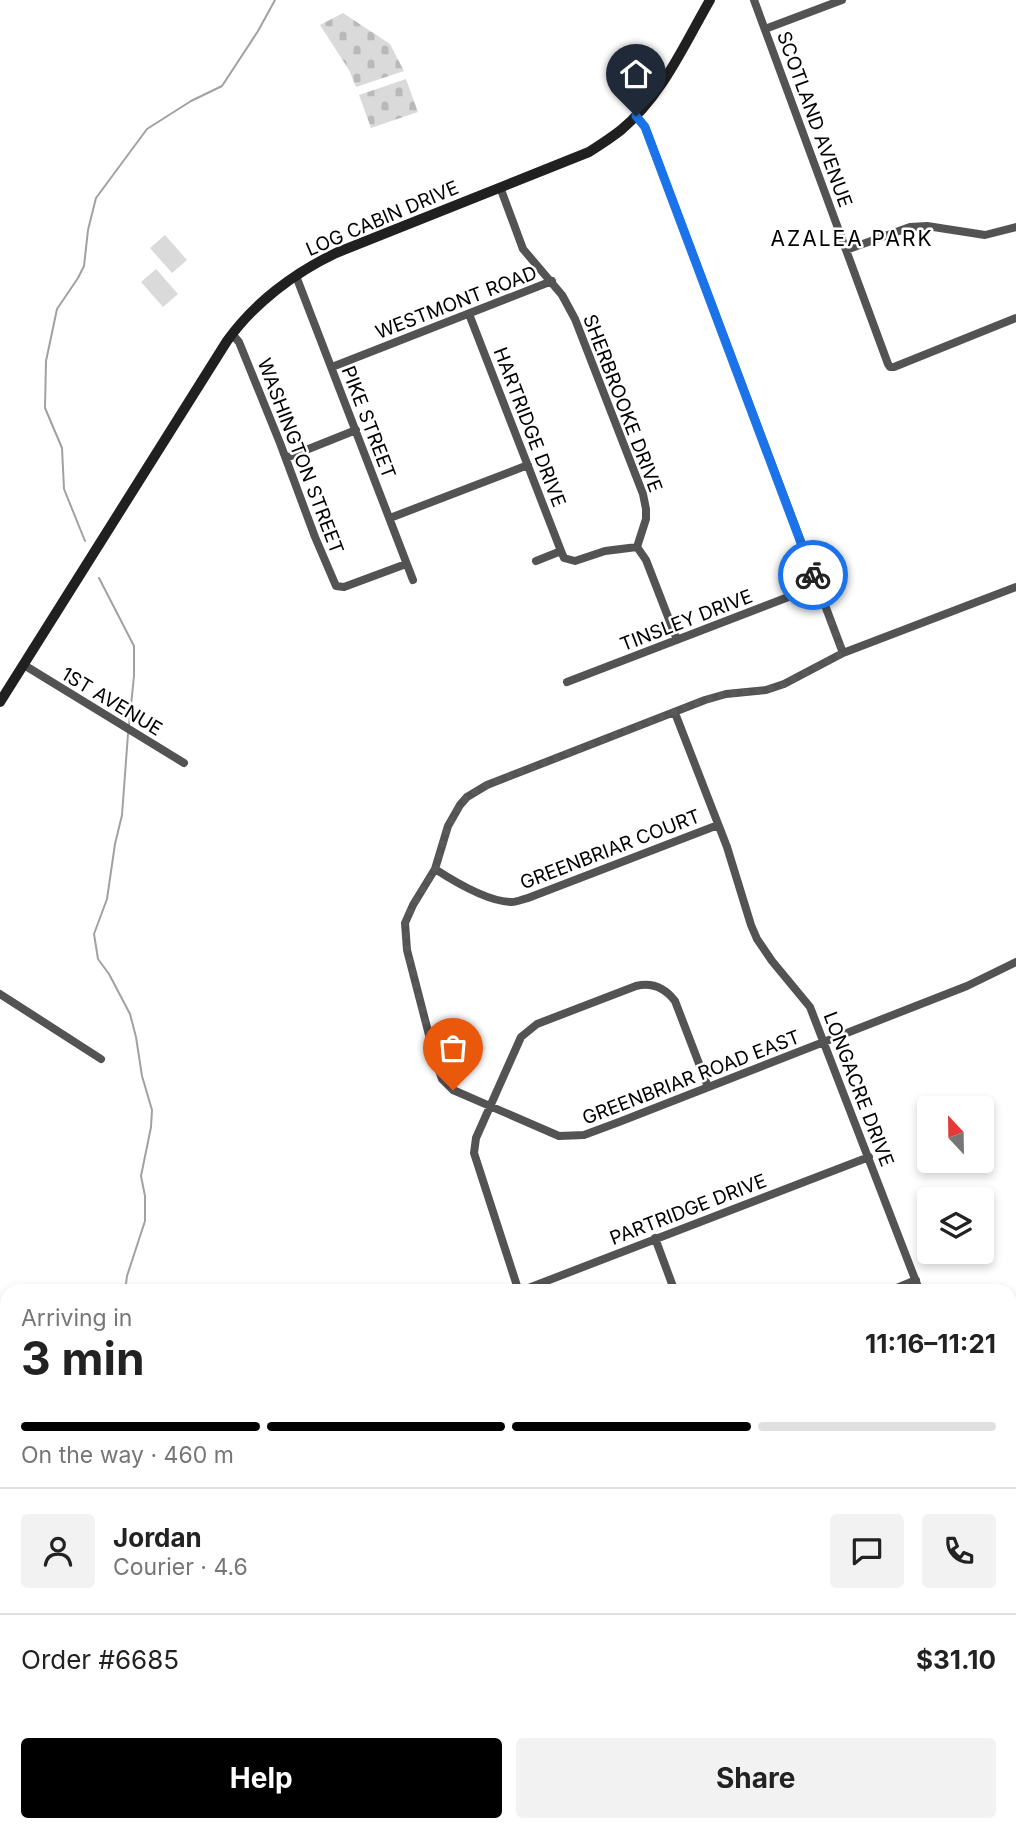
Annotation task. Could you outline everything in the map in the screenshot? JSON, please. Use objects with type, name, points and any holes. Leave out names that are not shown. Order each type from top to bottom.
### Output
[{"type":"street","name":"LOG CABIN DRIVE","points":[[0,702],[232,334],[263,302],[296,276],[336,253],[589,152],[622,129],[661,86],[710,0]]},
{"type":"street","name":"SCOTLAND AVENUE","points":[[754,0],[890,367],[894,368],[1016,318]]},
{"type":"street","points":[[765,29],[842,0]]},
{"type":"street","points":[[636,116],[645,127],[843,653]]},
{"type":"street","name":"SHERBROOKE DRIVE","points":[[500,187],[523,249],[552,281],[575,319],[643,494],[646,519],[637,547]]},
{"type":"street","points":[[846,250],[910,227],[927,226],[985,235],[1016,227]]},
{"type":"street","name":"PIKE STREET","points":[[296,276],[412,580]]},
{"type":"street","name":"WESTMONT ROAD","points":[[332,368],[552,281]]},
{"type":"street","name":"HARTRIDGE DRIVE","points":[[469,314],[561,551]]},
{"type":"street","name":"WASHINGTON STREET","points":[[232,334],[239,342],[334,583],[340,588],[406,564]]},
{"type":"street","points":[[286,458],[356,430]]},
{"type":"street","points":[[390,518],[528,465]]},
{"type":"street","points":[[536,561],[561,551],[564,558],[575,561],[605,551],[637,547],[646,560],[677,640]]},
{"type":"street","name":"TINSLEY DRIVE","points":[[567,682],[817,586]]},
{"type":"street","name":"GREENBRIAR ROAD EAST","points":[[1016,587],[843,653],[784,684],[766,690],[726,694],[705,700],[487,785],[467,797],[448,826],[435,869],[405,923],[407,950],[442,1079],[453,1090],[559,1136],[584,1135],[825,1043],[967,986],[1016,962]]},
{"type":"street","name":"1ST AVENUE","points":[[24,665],[184,763]]},
{"type":"street","name":"LONGACRE DRIVE","points":[[675,713],[718,825],[751,925],[772,961],[810,1007],[917,1284]]},
{"type":"street","name":"GREENBRIAR COURT","points":[[435,869],[473,890],[511,902],[528,898],[718,825]]},
{"type":"street","points":[[517,1284],[474,1153],[477,1139],[526,1031],[537,1024],[643,984],[660,987],[670,994],[674,1001],[708,1087]]},
{"type":"street","points":[[0,994],[101,1059]]},
{"type":"street","name":"PARTRIDGE DRIVE","points":[[537,1284],[869,1157]]},
{"type":"street","points":[[655,1238],[672,1284]]},
{"type":"street","points":[[906,1284],[916,1280]]},
{"type":"green space","points":[[343,13],[390,44],[404,71],[356,87],[349,70],[320,25]]},
{"type":"green space","points":[[406,79],[418,112],[371,128],[359,95]]},
{"type":"green space","points":[[165,235],[187,260],[172,273],[150,248]]},
{"type":"green space","points":[[156,269],[178,294],[163,307],[141,282]]},
{"type":"waterway","points":[[85,541],[64,489],[62,448],[45,408],[46,361],[57,309],[84,266],[88,230],[96,198],[147,129],[191,101],[222,86],[275,0]]},
{"type":"waterway","points":[[99,578],[134,646],[129,725]]},
{"type":"waterway","points":[[126,1284],[145,1221],[145,1196],[141,1176],[152,1110],[142,1076],[130,1014],[98,959],[94,934],[107,899],[122,815],[128,734]]},
{"type":"way so far","points":[[453,1090],[442,1079],[436,1062],[407,950],[405,923],[435,869],[448,826],[460,805],[467,797],[487,785],[705,700],[726,694],[766,690],[784,684],[843,653],[813,575]]},
{"type":"district","name":"AZALEA PARK","points":[[852,239]]},
{"type":"route","points":[[636,116],[645,127],[813,575]]}]
